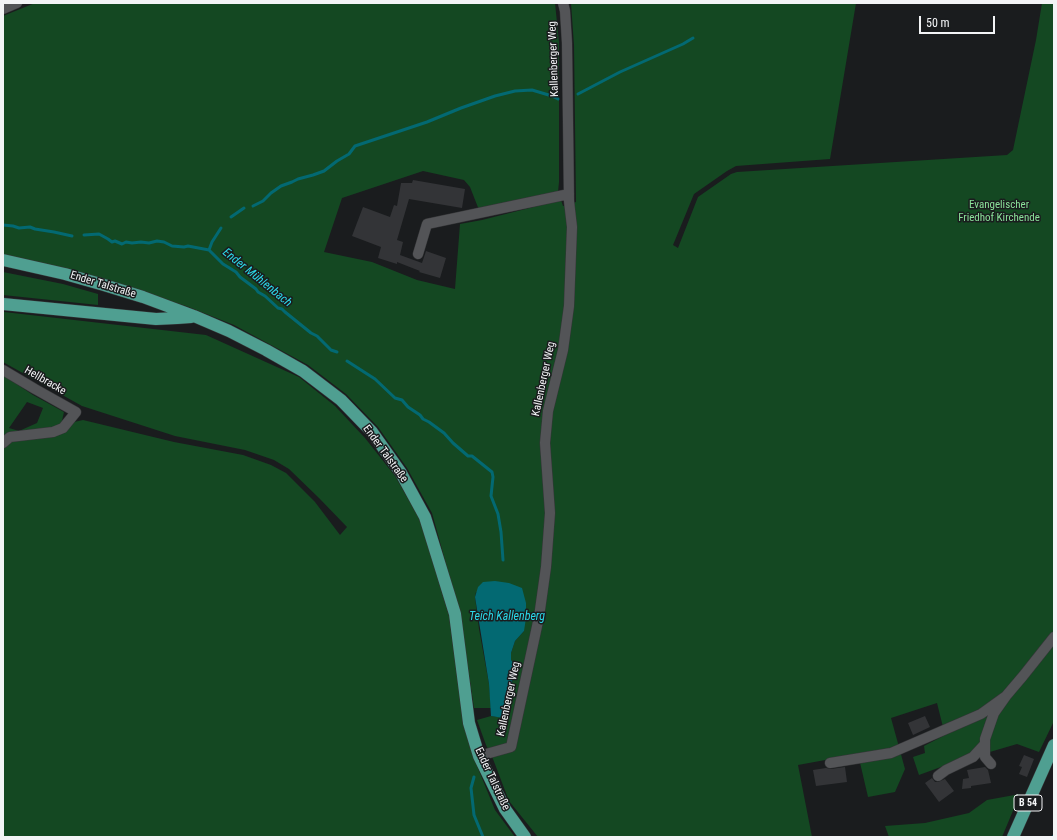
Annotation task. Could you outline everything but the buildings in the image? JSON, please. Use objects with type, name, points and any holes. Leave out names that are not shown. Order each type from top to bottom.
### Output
[{"type":"main road","name":"Ender Talstraße","points":[[3,260],[65,274],[104,285],[194,316],[229,331],[303,371],[340,400],[372,432],[401,473],[425,517],[455,614],[469,723],[479,756],[505,810],[525,837]]},
{"type":"main road","points":[[3,304],[156,319],[194,316]]},
{"type":"main road","name":"B 54","points":[[1013,837],[1054,745]]},
{"type":"street","points":[[3,9],[17,3]]},
{"type":"street","name":"Kallenberger Weg","points":[[479,756],[511,747],[539,617],[546,567],[550,513],[545,443],[548,411],[563,350],[569,306],[572,227],[569,194],[567,43],[563,3]]},
{"type":"street","points":[[418,254],[427,224],[569,194]]},
{"type":"street","name":"Hellbracke","points":[[3,370],[76,412],[63,428],[53,432],[10,437],[3,443]]},
{"type":"street","points":[[991,764],[985,757],[985,739],[994,714],[1006,696],[1054,637]]},
{"type":"street","points":[[830,763],[891,753],[981,714],[1006,696]]},
{"type":"street","points":[[938,776],[946,770],[973,757],[985,744]]},
{"type":"green space","name":"Evangelischer Friedhof Kirchende","points":[[35,3],[555,3],[559,42],[558,192],[479,210],[470,187],[464,180],[423,171],[342,198],[324,252],[372,262],[417,280],[455,289],[460,224],[561,200],[563,206],[576,202],[574,45],[571,3],[856,3],[830,159],[736,166],[727,171],[694,194],[673,245],[678,248],[698,197],[731,174],[737,172],[1007,155],[1013,150],[1036,40],[1042,3],[1054,3],[1054,721],[1039,752],[1017,744],[949,764],[919,775],[913,757],[925,753],[924,746],[945,735],[937,703],[891,718],[905,769],[895,792],[868,797],[858,754],[798,765],[812,837],[538,837],[509,801],[477,720],[491,716],[504,718],[516,666],[511,660],[511,653],[515,641],[524,631],[476,592],[475,597],[479,629],[489,684],[491,708],[474,708],[460,615],[432,513],[407,468],[378,427],[346,394],[308,365],[234,325],[186,306],[67,270],[3,256],[3,16]]},
{"type":"green space","points":[[3,272],[63,284],[98,294],[98,305],[3,295]]},
{"type":"green space","points":[[3,313],[206,335],[299,377],[335,406],[365,438],[395,476],[420,520],[449,616],[463,723],[475,761],[495,810],[515,837],[3,837],[3,375],[33,395],[64,412],[61,425],[83,420],[174,442],[243,455],[271,465],[286,473],[315,502],[340,535],[347,527],[289,469],[274,460],[245,450],[175,436],[82,406],[3,362]],"holes":[[[27,402],[43,408],[37,423],[19,431],[9,428]]]},
{"type":"green space","points":[[1020,794],[1002,837],[889,837],[885,826],[925,823],[969,813],[987,800]]},
{"type":"water","name":"Teich Kallenberg","points":[[495,581],[509,583],[522,588],[526,603],[524,631],[515,641],[511,653],[511,660],[516,666],[503,718],[491,716],[489,684],[475,597],[478,587],[483,582]]},
{"type":"waterway","points":[[578,94],[620,72],[683,44],[693,38]]},
{"type":"waterway","points":[[253,206],[263,201],[281,186],[324,171],[349,154],[355,146],[427,122],[495,96],[515,91],[532,90],[558,99]]},
{"type":"waterway","points":[[231,217],[244,208]]},
{"type":"waterway","name":"Ender Mühlenbach","points":[[3,225],[19,228],[30,227],[72,236]]},
{"type":"waterway","points":[[209,250],[221,228]]},
{"type":"waterway","name":"Ender Mühlenbach","points":[[84,235],[99,234],[112,242],[115,241],[122,244],[126,242],[149,243],[157,241],[164,242],[172,246],[188,246],[209,250],[223,264],[236,272],[278,308],[282,309],[311,333],[317,336],[331,350],[337,352]]},
{"type":"waterway","name":"Ender Mühlenbach","points":[[347,361],[375,379],[395,398],[402,400],[423,419],[444,433],[468,456],[472,456],[492,472],[493,477],[491,496],[498,514],[503,560]]},
{"type":"waterway","name":"Ender Mühlenbach","points":[[474,777],[471,788],[474,815],[483,837]]}]
